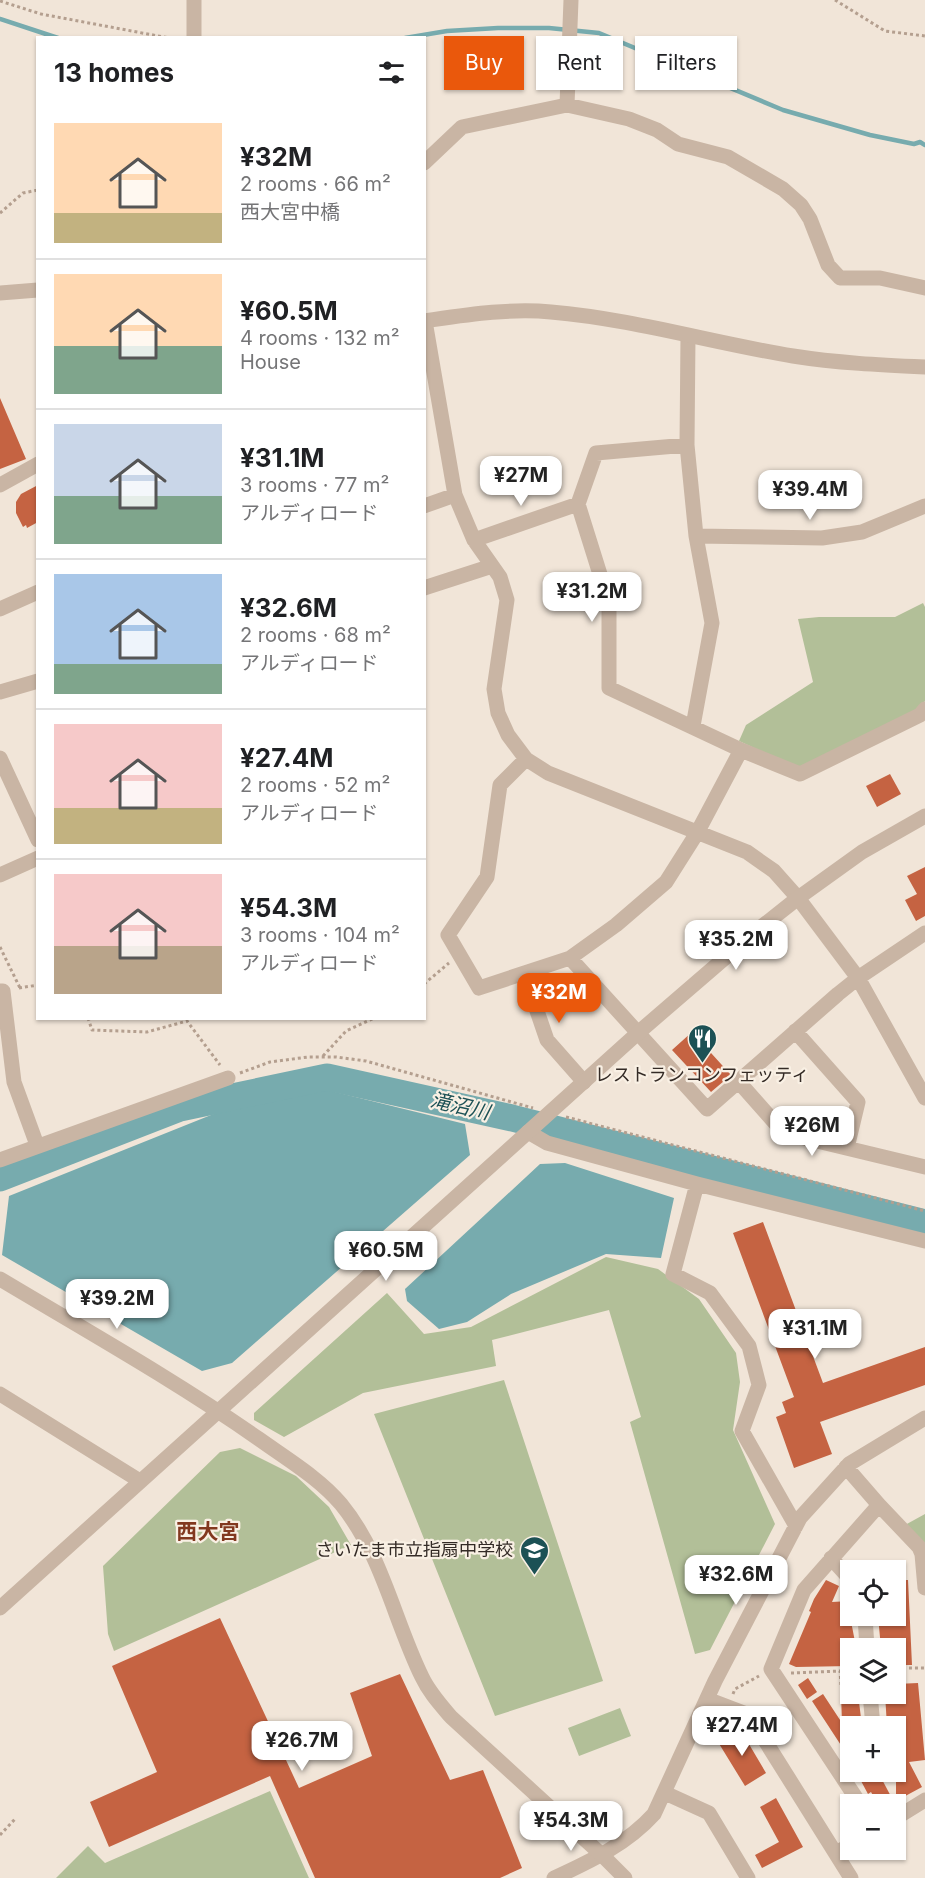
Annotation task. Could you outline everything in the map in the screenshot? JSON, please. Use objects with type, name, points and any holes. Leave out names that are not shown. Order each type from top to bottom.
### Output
[{"type":"street","points":[[194,0],[194,36]]},
{"type":"street","points":[[567,105],[571,0]]},
{"type":"street","points":[[426,161],[462,127],[567,105],[629,119],[657,130],[678,144],[728,157],[783,189],[801,205],[810,219],[828,265],[840,278],[880,278],[925,288]]},
{"type":"street","points":[[0,293],[36,290]]},
{"type":"street","points":[[426,321],[472,314],[550,312],[603,319],[836,362],[925,367]]},
{"type":"street","points":[[426,327],[455,495],[474,540],[500,577],[507,600],[494,689],[498,713],[508,735],[525,759],[548,773],[747,852],[774,871],[798,898],[858,978],[925,1098]]},
{"type":"street","points":[[688,336],[687,445],[696,536],[712,623],[693,726]]},
{"type":"street","points":[[687,445],[596,453],[578,504],[609,603],[609,688],[741,750],[800,774],[920,715],[925,709]]},
{"type":"street","points":[[0,485],[36,465]]},
{"type":"street","points":[[426,505],[455,495]]},
{"type":"street","points":[[474,540],[578,504]]},
{"type":"street","points":[[696,536],[822,538],[862,532],[925,506]]},
{"type":"street","points":[[426,587],[492,566]]},
{"type":"street","points":[[0,609],[36,593]]},
{"type":"street","points":[[0,692],[36,682]]},
{"type":"street","points":[[525,759],[500,785],[487,877],[448,935],[479,988],[570,958],[616,925],[666,882],[697,833],[741,750]]},
{"type":"street","points":[[0,758],[36,836]]},
{"type":"street","points":[[0,1608],[639,1032],[798,898],[862,852],[925,816]]},
{"type":"street","points":[[0,874],[36,859]]},
{"type":"street","points":[[570,958],[707,1109],[795,1030],[858,978],[925,933]]},
{"type":"street","points":[[524,973],[547,1040],[584,1082]]},
{"type":"street","points":[[1,991],[14,1082],[37,1145]]},
{"type":"street","points":[[795,1030],[858,1102],[846,1148]]},
{"type":"street","points":[[0,1160],[228,1078]]},
{"type":"street","points":[[738,1081],[784,1133],[925,1167]]},
{"type":"street","points":[[538,1123],[547,1143],[925,1241]]},
{"type":"street","points":[[698,1184],[673,1274],[710,1293],[749,1346],[759,1385],[742,1431],[796,1526]]},
{"type":"street","points":[[0,1279],[218,1410],[315,1479],[340,1504],[357,1527],[375,1562],[422,1678],[433,1696],[451,1717],[625,1878]]},
{"type":"street","points":[[0,1394],[140,1481]]},
{"type":"street","points":[[554,1878],[603,1856],[642,1827],[654,1814],[707,1699],[796,1526],[846,1467],[925,1418]]},
{"type":"street","points":[[846,1467],[924,1554],[925,1588]]},
{"type":"street","points":[[840,1764],[772,1671],[804,1590],[879,1505]]},
{"type":"street","points":[[831,1558],[840,1568]]},
{"type":"street","points":[[707,1699],[749,1715],[851,1878]]},
{"type":"street","points":[[665,1793],[709,1813],[748,1878]]},
{"type":"street","points":[[906,1812],[925,1800]]},
{"type":"street","points":[[836,1853],[840,1851]]},
{"type":"path","points":[[834,0],[885,31],[925,36]]},
{"type":"path","points":[[0,1],[41,14],[158,36]]},
{"type":"path","points":[[0,213],[23,193],[36,190]]},
{"type":"path","points":[[0,947],[20,988]]},
{"type":"path","points":[[426,982],[459,954]]},
{"type":"path","points":[[1,991],[36,985]]},
{"type":"path","points":[[89,1020],[92,1030],[147,1032],[187,1021],[228,1078],[270,1062],[322,1057],[366,1061],[538,1123],[925,1210]]},
{"type":"path","points":[[322,1057],[346,1031],[370,1020]]},
{"type":"path","points":[[906,1668],[925,1668]]},
{"type":"path","points":[[728,1707],[735,1689],[772,1671],[840,1671]]},
{"type":"path","points":[[0,1835],[15,1820]]},
{"type":"green space","points":[[923,603],[925,607],[925,701],[917,712],[800,769],[739,741],[746,725],[813,682],[798,619],[895,617]]},
{"type":"green space","points":[[606,1257],[658,1269],[699,1299],[736,1353],[740,1382],[733,1430],[775,1524],[710,1650],[695,1654],[630,1422],[641,1417],[609,1310],[492,1340],[496,1366],[363,1393],[284,1437],[254,1420],[254,1413],[387,1293],[424,1334],[471,1327]]},
{"type":"green space","points":[[504,1380],[603,1681],[495,1716],[374,1414]]},
{"type":"green space","points":[[240,1448],[296,1476],[329,1507],[351,1545],[114,1651],[108,1634],[103,1566],[220,1452]]},
{"type":"green space","points":[[925,1514],[925,1546],[905,1525]]},
{"type":"green space","points":[[620,1708],[631,1736],[579,1756],[568,1728]]},
{"type":"green space","points":[[270,1791],[309,1878],[56,1878],[88,1846],[105,1863]]},
{"type":"water","points":[[327,1090],[465,1124],[470,1155],[232,1363],[202,1371],[2,1255],[9,1196],[241,1103]]},
{"type":"water","points":[[565,1163],[674,1198],[661,1258],[606,1254],[511,1294],[467,1322],[439,1329],[407,1301],[405,1289],[540,1164]]},
{"type":"building","points":[[0,398],[26,459],[0,469]]},
{"type":"building","points":[[36,486],[36,523],[27,528],[26,525],[23,527],[16,513],[16,502],[21,494]]},
{"type":"building","points":[[890,774],[901,794],[877,807],[866,786]]},
{"type":"building","points":[[925,867],[925,916],[916,921],[905,900],[917,894],[907,876]]},
{"type":"building","points":[[692,1032],[731,1075],[711,1092],[672,1050]]},
{"type":"building","points":[[763,1222],[823,1383],[925,1347],[925,1385],[820,1422],[832,1454],[794,1468],[776,1417],[786,1413],[782,1402],[794,1397],[733,1233]]},
{"type":"building","points":[[826,1580],[839,1586],[832,1602],[840,1602],[840,1626],[852,1626],[854,1638],[840,1638],[840,1666],[796,1667],[789,1664],[811,1612],[809,1611]]},
{"type":"building","points":[[906,1580],[908,1580],[912,1665],[906,1665],[906,1638],[880,1638],[879,1626],[906,1626]]},
{"type":"building","points":[[220,1618],[299,1788],[372,1756],[350,1693],[400,1674],[450,1780],[483,1770],[522,1868],[500,1878],[315,1878],[270,1776],[109,1847],[90,1802],[157,1772],[112,1666]]},
{"type":"building","points":[[808,1678],[817,1692],[807,1699],[798,1685]]},
{"type":"building","points":[[918,1683],[925,1760],[909,1762],[922,1787],[906,1796],[896,1794],[896,1782],[906,1782],[906,1716],[886,1716],[886,1704],[906,1704],[906,1684]]},
{"type":"building","points":[[823,1694],[840,1720],[840,1744],[812,1701]]},
{"type":"building","points":[[841,1704],[859,1704],[861,1716],[842,1716]]},
{"type":"building","points":[[740,1729],[766,1773],[745,1786],[718,1742]]},
{"type":"building","points":[[862,1782],[883,1782],[890,1794],[872,1794],[871,1792],[868,1794]]},
{"type":"building","points":[[776,1798],[803,1847],[762,1868],[755,1855],[779,1842],[760,1807]]},
{"type":"waterway","points":[[0,19],[52,36]]},
{"type":"waterway","points":[[417,36],[447,31],[498,28],[549,28],[599,33],[783,110],[870,135],[914,144],[920,142],[925,145]]},
{"type":"waterway","name":"滝沼川","points":[[0,1178],[180,1108],[327,1077],[512,1118],[925,1223]]},
{"type":"place","name":"レストランコンフェッティ","points":[[702,1064]]},
{"type":"place","name":"さいたま市立指扇中学校","points":[[534,1576]]},
{"type":"district","name":"西大宮","points":[[208,1532]]}]
